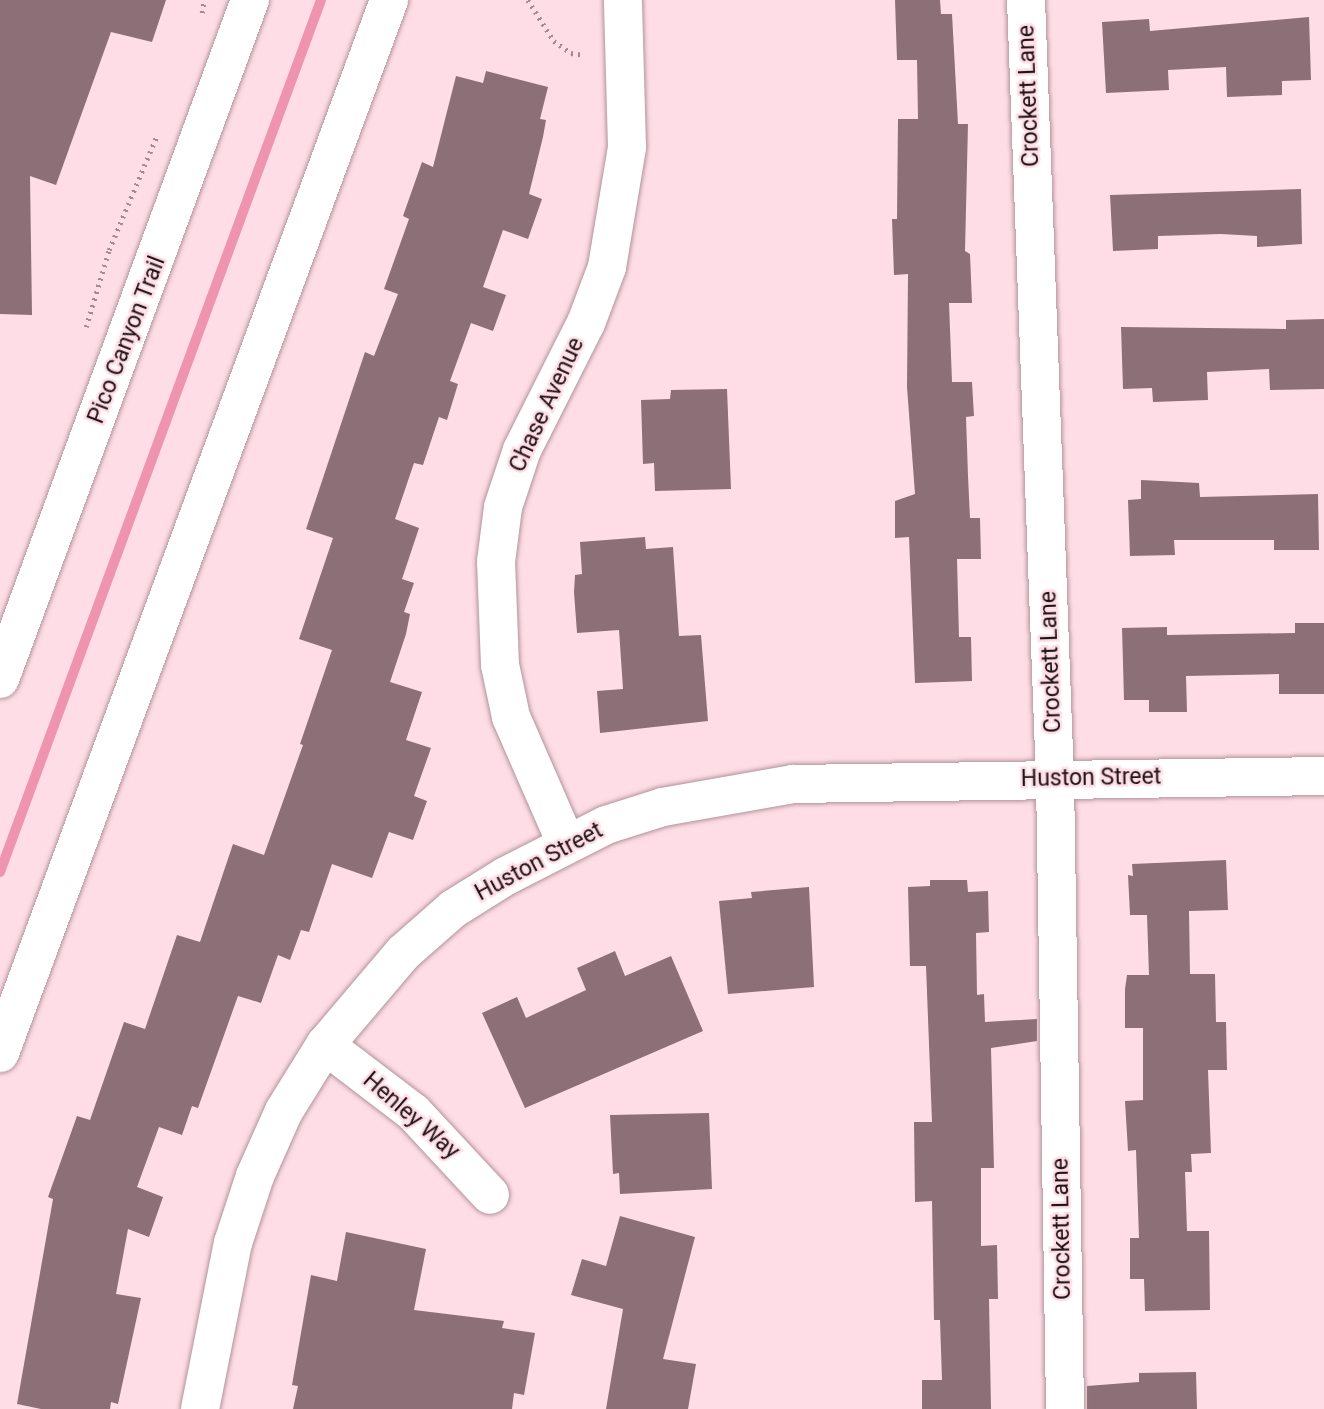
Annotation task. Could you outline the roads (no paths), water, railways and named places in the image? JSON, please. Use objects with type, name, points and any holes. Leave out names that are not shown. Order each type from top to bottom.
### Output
[{"type":"street","name":"Pico Canyon Trail","points":[[0,679],[250,0]]},
{"type":"street","points":[[0,1053],[389,0]]},
{"type":"street","name":"Chase Avenue","points":[[566,843],[511,717],[500,665],[496,562],[503,507],[522,450],[586,323],[607,267],[627,147],[623,0]]},
{"type":"street","name":"Crockett Lane","points":[[1026,0],[1055,778],[1065,1409]]},
{"type":"street","name":"Huston Street","points":[[200,1409],[233,1243],[255,1176],[284,1111],[325,1045],[403,953],[453,909],[566,843],[663,807],[766,788],[1055,778],[1324,776]]},
{"type":"street","name":"Henley Way","points":[[325,1045],[414,1112],[453,1149],[490,1195]]},
{"type":"waterway","points":[[0,872],[321,0]]}]
